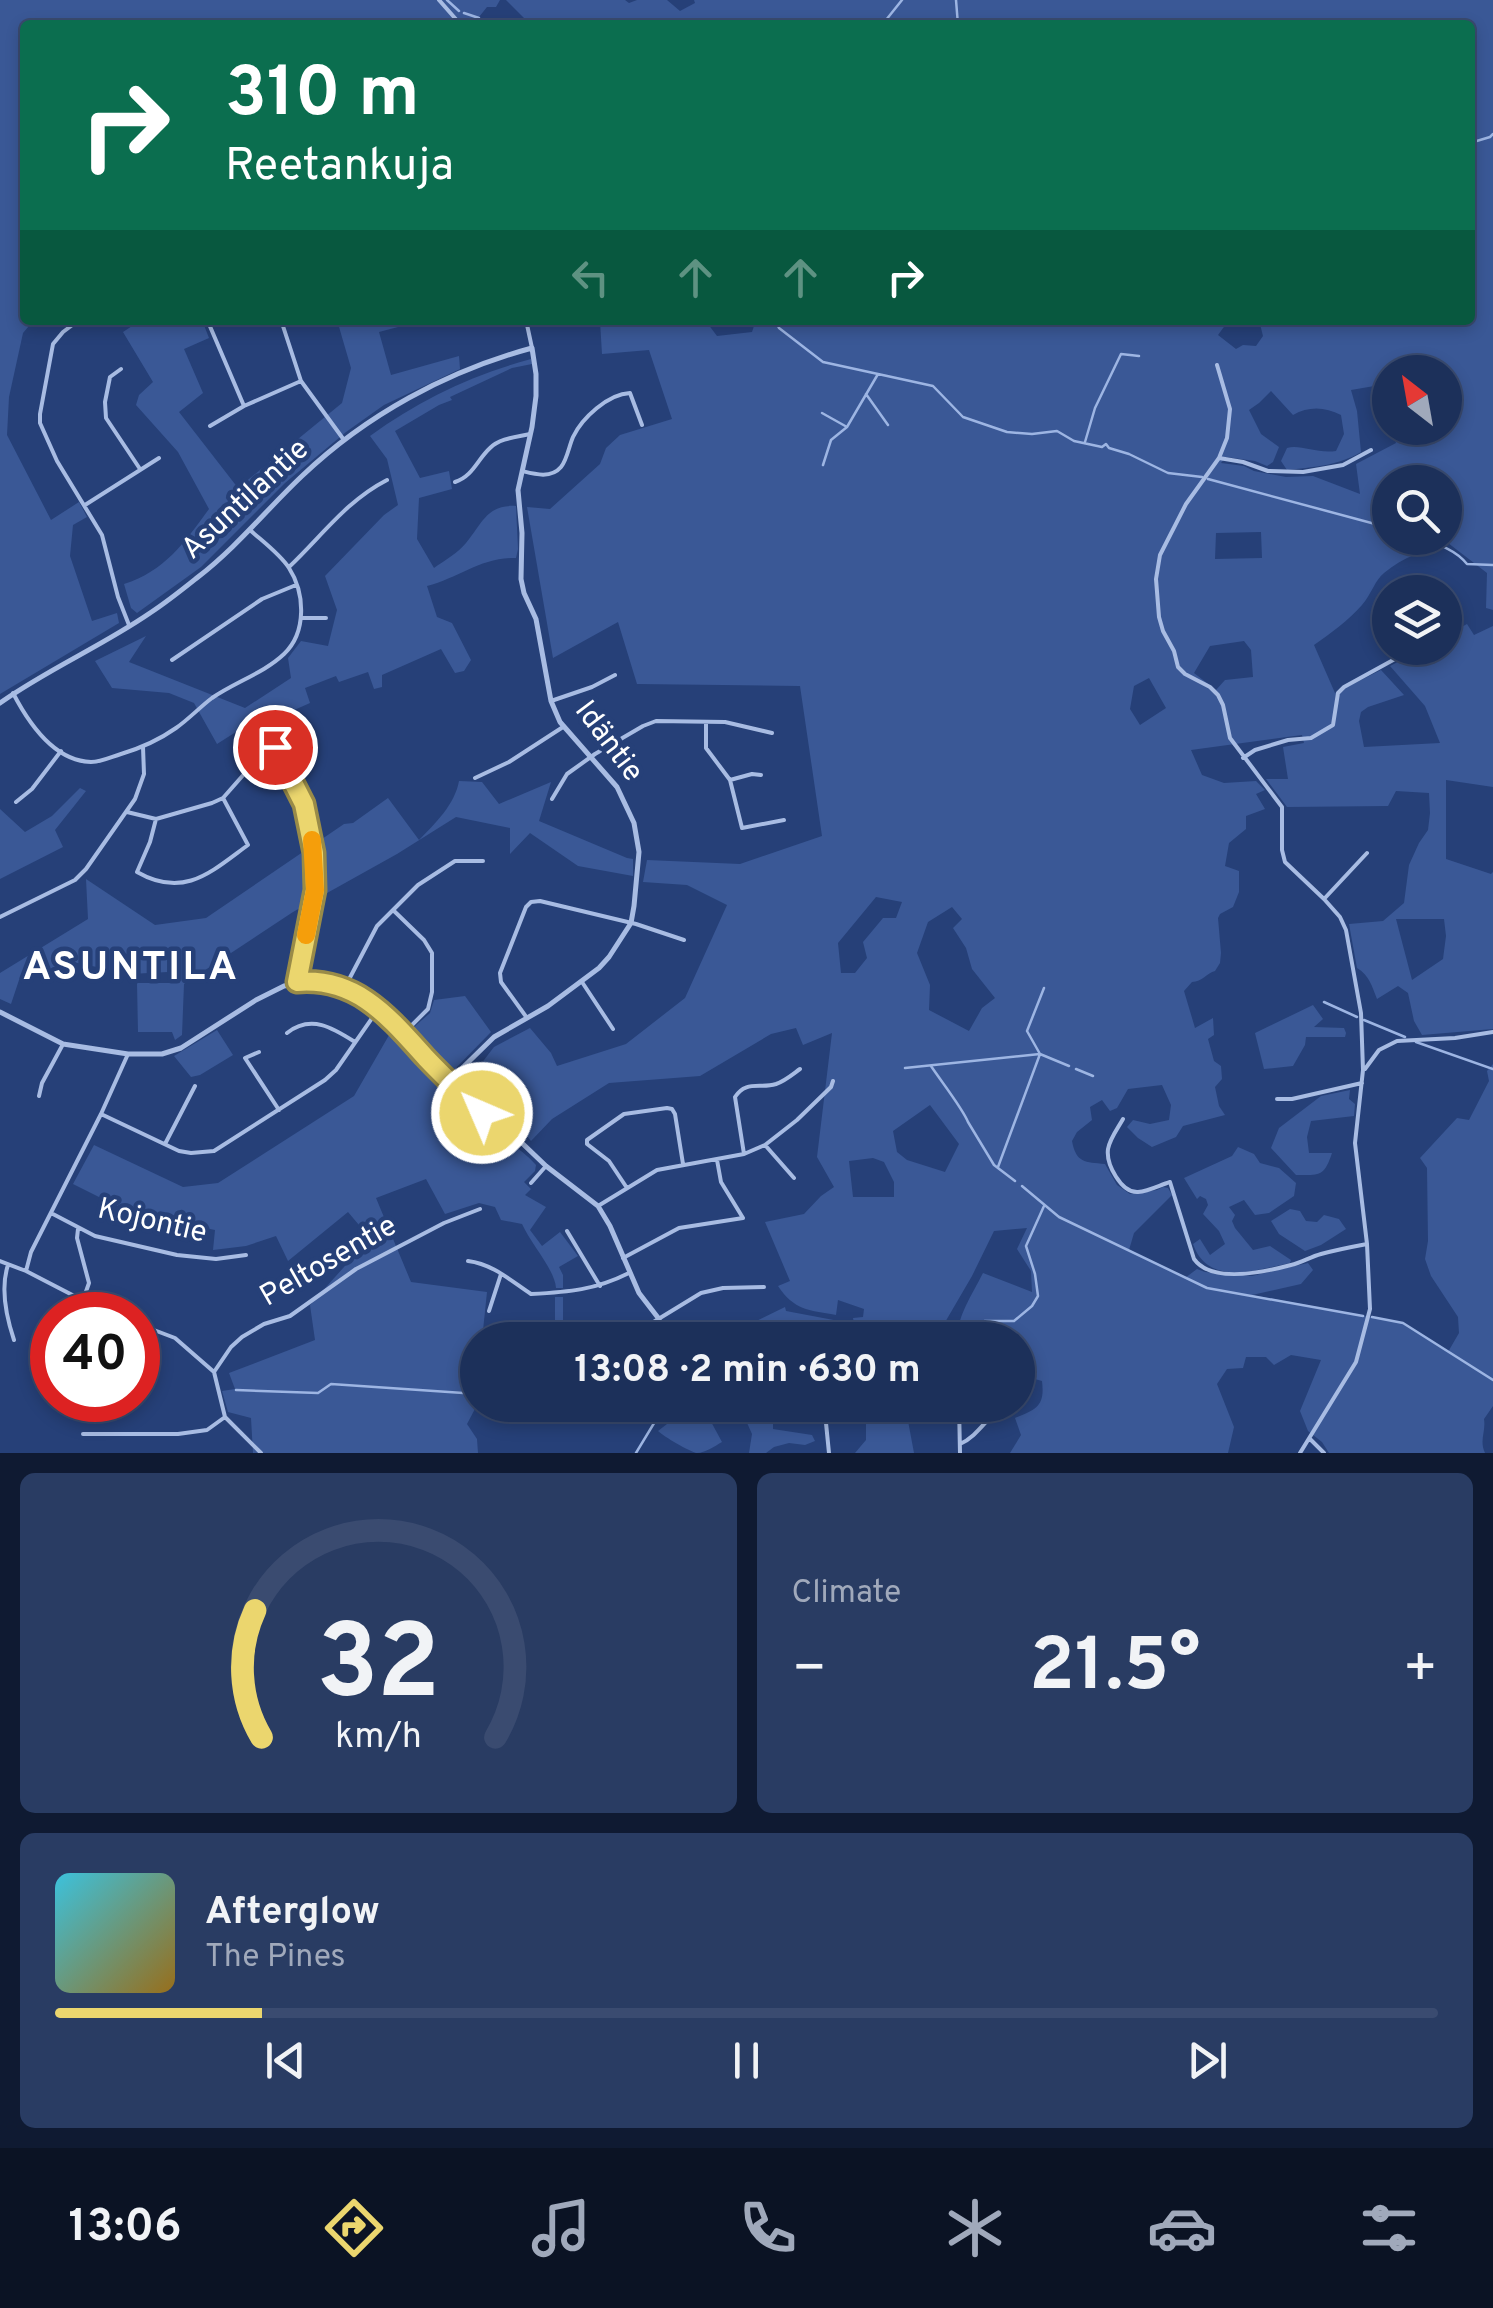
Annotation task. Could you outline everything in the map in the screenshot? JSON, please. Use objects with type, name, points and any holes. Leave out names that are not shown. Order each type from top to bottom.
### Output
[{"type":"street","points":[[439,0],[457,20]]},
{"type":"street","points":[[73,325],[53,344],[40,423],[57,461],[102,535],[129,625]]},
{"type":"street","points":[[209,325],[244,406]]},
{"type":"street","points":[[283,325],[301,382],[344,440]]},
{"type":"street","points":[[527,325],[532,348]]},
{"type":"street","name":"Idäntie","points":[[449,1082],[494,1037],[548,1006],[609,957],[630,922],[639,864],[634,823],[617,788],[563,727],[550,701],[536,619],[521,579],[518,490],[536,396],[532,348]]},
{"type":"street","name":"Asuntilantie","points":[[0,702],[150,614],[210,567],[301,476],[344,440],[404,400],[438,382],[532,348]]},
{"type":"street","points":[[1217,364],[1230,410],[1227,438],[1160,555],[1156,578],[1163,632],[1184,674],[1210,687],[1218,696],[1230,738],[1282,807],[1285,862],[1340,917],[1346,930],[1361,1013],[1363,1070],[1356,1143],[1370,1309],[1356,1362],[1300,1453]]},
{"type":"street","points":[[122,368],[110,377],[106,418],[140,469]]},
{"type":"street","points":[[210,426],[244,406],[301,382]]},
{"type":"street","points":[[522,470],[551,474],[562,466],[584,420],[621,393],[630,393],[642,425]]},
{"type":"street","points":[[455,482],[468,477],[490,447],[530,434]]},
{"type":"street","points":[[1219,458],[1268,471],[1303,472],[1343,465],[1371,450]]},
{"type":"street","points":[[85,504],[159,458]]},
{"type":"street","points":[[288,567],[344,510],[386,480]]},
{"type":"street","points":[[13,693],[41,736],[61,751],[97,762],[143,747],[284,654],[296,638],[302,618],[296,586],[288,567],[250,530]]},
{"type":"street","points":[[172,660],[262,598],[296,586]]},
{"type":"street","points":[[302,618],[326,618]]},
{"type":"street","points":[[1243,758],[1288,740],[1311,738],[1333,725],[1338,693],[1384,665]]},
{"type":"street","points":[[550,701],[615,675]]},
{"type":"street","points":[[552,799],[567,774],[656,721],[725,722],[772,732]]},
{"type":"street","points":[[706,722],[706,748],[730,780],[742,828],[784,820]]},
{"type":"street","points":[[475,778],[563,727]]},
{"type":"street","points":[[0,917],[81,874],[127,812],[142,784],[143,747]]},
{"type":"street","points":[[127,812],[156,819],[222,798],[260,756],[275,747],[304,804],[314,853],[315,890],[297,982]]},
{"type":"street","points":[[16,802],[32,789],[61,751]]},
{"type":"street","points":[[730,780],[761,775]]},
{"type":"street","points":[[156,819],[137,872],[150,880],[187,884],[248,845],[222,798]]},
{"type":"street","points":[[1324,899],[1367,853]]},
{"type":"street","points":[[345,987],[377,926],[418,885],[455,861],[483,861]]},
{"type":"street","points":[[526,1018],[500,978],[528,904],[540,901],[630,922],[684,940]]},
{"type":"street","points":[[393,910],[432,953],[428,1010],[404,1032]]},
{"type":"street","points":[[0,1012],[63,1044],[128,1054],[174,1052],[275,990],[297,982],[327,982],[345,987],[404,1032],[490,1122],[598,1206],[644,1301],[659,1319]]},
{"type":"street","points":[[582,982],[613,1029]]},
{"type":"street","points":[[101,1114],[179,1151],[214,1152],[336,1070],[378,1009]]},
{"type":"street","points":[[287,1033],[302,1024],[328,1025],[354,1042]]},
{"type":"street","points":[[1363,1070],[1379,1050],[1397,1040],[1493,1032]]},
{"type":"street","points":[[39,1096],[63,1044]]},
{"type":"street","points":[[259,1052],[245,1058],[279,1110]]},
{"type":"street","points":[[26,1272],[31,1252],[128,1054]]},
{"type":"street","points":[[744,1154],[737,1092],[744,1087],[780,1084],[800,1069]]},
{"type":"street","points":[[598,1206],[657,1170],[744,1154],[765,1146],[831,1088],[833,1081]]},
{"type":"street","points":[[1277,1099],[1292,1100],[1362,1083]]},
{"type":"street","points":[[165,1144],[195,1086]]},
{"type":"street","points":[[628,1188],[610,1161],[586,1140],[624,1114],[672,1109],[683,1165]]},
{"type":"street","points":[[1123,1119],[1108,1146],[1116,1175],[1126,1188],[1137,1192],[1170,1182],[1199,1266],[1254,1273],[1367,1244]]},
{"type":"street","points":[[765,1146],[794,1178]]},
{"type":"street","points":[[623,1258],[679,1228],[743,1218],[721,1182],[717,1160]]},
{"type":"street","points":[[531,1183],[546,1166]]},
{"type":"street","name":"Peltosentie","points":[[214,1372],[242,1336],[290,1316],[356,1270],[444,1223],[480,1209]]},
{"type":"street","name":"Kojontie","points":[[51,1213],[96,1236],[202,1259],[246,1255]]},
{"type":"street","points":[[78,1229],[88,1283],[85,1292]]},
{"type":"street","points":[[567,1231],[600,1286]]},
{"type":"street","points":[[468,1261],[511,1278],[531,1294],[600,1286],[629,1273]]},
{"type":"street","points":[[0,1262],[67,1292]]},
{"type":"street","points":[[8,1265],[3,1278],[4,1296],[14,1340]]},
{"type":"street","points":[[490,1311],[500,1274]]},
{"type":"street","points":[[654,1322],[701,1293],[764,1287]]},
{"type":"street","points":[[160,1332],[175,1338],[214,1372],[225,1417],[261,1453]]},
{"type":"street","points":[[83,1434],[178,1434],[206,1430],[225,1417]]},
{"type":"street","points":[[827,1422],[829,1453]]},
{"type":"street","points":[[959,1422],[960,1453]]},
{"type":"street","points":[[960,1444],[972,1438],[985,1422]]},
{"type":"street","points":[[1310,1439],[1324,1453]]},
{"type":"shaded area","points":[[0,0],[500,0],[496,7],[487,7],[479,20],[20,20],[20,325],[30,325],[23,333],[9,397],[7,435],[51,520],[79,502],[87,517],[73,525],[70,556],[92,621],[117,613],[119,623],[0,694]]},
{"type":"shaded area","points":[[506,0],[667,0],[680,11],[694,0],[1493,0],[1493,610],[1486,608],[1487,573],[1462,554],[1462,465],[1372,465],[1372,555],[1415,555],[1382,575],[1372,575],[1372,590],[1357,611],[1314,645],[1335,693],[1381,670],[1404,695],[1361,712],[1364,747],[1440,743],[1425,706],[1390,666],[1462,665],[1462,627],[1467,624],[1474,635],[1493,626],[1493,787],[1446,780],[1446,859],[1493,872],[1493,1029],[1422,1035],[1414,1021],[1408,993],[1398,986],[1377,999],[1367,977],[1357,968],[1349,924],[1383,921],[1404,903],[1409,865],[1428,830],[1429,793],[1396,791],[1388,806],[1287,807],[1266,779],[1288,779],[1283,747],[1304,743],[1302,735],[1191,750],[1202,775],[1224,783],[1256,781],[1265,790],[1256,794],[1265,809],[1246,816],[1246,829],[1229,843],[1225,866],[1239,871],[1239,892],[1233,907],[1218,918],[1220,963],[1215,971],[1192,982],[1184,991],[1195,1028],[1213,1018],[1214,1035],[1208,1039],[1214,1061],[1221,1066],[1222,1079],[1215,1087],[1225,1115],[1183,1126],[1176,1137],[1152,1147],[1127,1127],[1133,1120],[1150,1124],[1169,1120],[1171,1105],[1162,1085],[1128,1089],[1117,1108],[1110,1111],[1102,1100],[1090,1107],[1092,1120],[1072,1141],[1079,1157],[1105,1164],[1117,1185],[1130,1194],[1163,1187],[1172,1195],[1134,1233],[1129,1250],[1185,1278],[1197,1269],[1252,1276],[1308,1263],[1313,1270],[1301,1284],[1252,1295],[1403,1323],[1448,1352],[1459,1333],[1458,1317],[1431,1276],[1425,1259],[1427,1168],[1420,1158],[1457,1118],[1469,1120],[1489,1081],[1487,1071],[1493,1064],[1493,1406],[1484,1419],[1485,1453],[1329,1453],[1308,1431],[1300,1411],[1321,1360],[1291,1355],[1274,1365],[1266,1357],[1246,1357],[1243,1368],[1227,1369],[1217,1384],[1234,1427],[1228,1453],[1010,1453],[1021,1435],[1016,1422],[1035,1422],[1035,1407],[1042,1396],[1042,1381],[1035,1379],[1035,1322],[960,1322],[983,1273],[1032,1292],[1031,1271],[1017,1249],[1027,1228],[994,1231],[945,1322],[854,1322],[853,1318],[863,1317],[864,1309],[838,1300],[836,1315],[810,1310],[790,1300],[778,1286],[790,1281],[765,1222],[804,1214],[834,1187],[817,1157],[832,1033],[803,1045],[796,1028],[771,1034],[700,1076],[609,1083],[552,1119],[531,1141],[474,1073],[494,1047],[530,1028],[557,1066],[626,1044],[685,998],[727,905],[687,885],[643,882],[647,860],[740,864],[822,836],[800,686],[637,684],[618,622],[553,658],[527,507],[550,509],[600,464],[606,448],[620,435],[672,419],[649,350],[602,354],[600,325],[709,325],[717,336],[752,332],[754,325],[1225,325],[1218,335],[1236,349],[1256,346],[1263,336],[1260,325],[1475,325],[1475,20],[524,20]],"holes":[[[1261,532],[1262,558],[1215,559],[1216,533]],[[1244,641],[1251,650],[1253,677],[1225,680],[1216,690],[1194,673],[1210,646]],[[1149,678],[1166,708],[1140,725],[1130,709],[1134,686]],[[876,897],[902,902],[896,918],[883,918],[863,942],[867,958],[855,973],[841,973],[838,943]],[[952,907],[962,919],[953,928],[966,948],[972,969],[995,998],[982,1008],[969,1031],[929,1010],[930,985],[917,953],[928,922]],[[1396,919],[1444,919],[1443,959],[1412,980]],[[930,1105],[959,1144],[945,1172],[907,1160],[897,1152],[893,1131]],[[873,1158],[884,1162],[894,1182],[894,1197],[853,1197],[849,1161]]]},
{"type":"shaded area","points":[[134,325],[204,325],[209,338],[184,349],[203,393],[179,412],[238,488],[342,403],[351,368],[338,325],[398,325],[379,332],[391,375],[459,356],[460,369],[384,405],[346,432],[285,483],[201,567],[137,613],[131,608],[124,584],[162,564],[209,509],[178,452],[136,405],[139,395],[153,382],[123,332]]},
{"type":"shaded area","points":[[531,359],[532,364],[512,368],[450,397],[452,400],[395,431],[420,478],[449,471],[452,489],[419,498],[417,539],[434,568],[463,547],[492,512],[516,506],[516,558],[481,564],[427,586],[437,617],[452,623],[471,660],[464,671],[455,673],[441,649],[382,675],[382,687],[374,689],[368,672],[339,682],[336,676],[305,688],[310,703],[274,719],[283,736],[272,738],[258,718],[217,744],[194,703],[169,693],[112,688],[95,661],[146,636],[129,662],[245,708],[291,678],[288,658],[301,641],[328,646],[337,610],[325,576],[398,505],[387,459],[370,436],[447,390]]},
{"type":"shaded area","points":[[459,781],[482,782],[499,804],[551,782],[539,821],[633,859],[633,876],[578,866],[530,833],[510,854],[510,828],[456,817],[397,854],[293,912],[184,984],[182,1035],[175,1040],[172,1032],[138,1032],[137,983],[171,983],[168,972],[130,974],[73,962],[19,980],[11,1004],[0,999],[0,973],[88,919],[86,879],[155,925],[206,918],[388,798],[419,840],[449,806]]},
{"type":"shaded area","points":[[80,788],[86,791],[55,830],[63,847],[0,879],[0,809],[25,832],[52,816]]},
{"type":"shaded area","points":[[465,996],[491,1032],[453,1071],[414,1027],[430,1013],[434,1000]]},
{"type":"shaded area","points":[[1313,1005],[1323,1019],[1314,1027],[1344,1028],[1345,1037],[1306,1037],[1293,1066],[1264,1069],[1255,1033]]},
{"type":"shaded area","points":[[217,1030],[233,1055],[191,1077],[174,1056]]},
{"type":"shaded area","points":[[392,1030],[456,1101],[536,1165],[524,1182],[531,1189],[525,1195],[546,1207],[530,1230],[542,1246],[560,1232],[578,1256],[559,1267],[563,1288],[556,1288],[552,1273],[522,1224],[501,1220],[495,1207],[479,1203],[445,1214],[426,1179],[376,1198],[411,1282],[487,1292],[484,1322],[460,1322],[460,1422],[468,1422],[477,1439],[478,1453],[253,1453],[251,1418],[228,1412],[222,1391],[235,1389],[229,1373],[315,1340],[310,1305],[370,1238],[348,1212],[288,1261],[276,1236],[246,1246],[213,1250],[215,1230],[131,1213],[73,1184],[94,1145],[183,1187],[218,1183],[354,1096]]},
{"type":"shaded area","points":[[1350,1090],[1354,1116],[1311,1121],[1309,1153],[1332,1153],[1326,1167],[1316,1174],[1296,1175],[1271,1148],[1279,1128],[1321,1096]]},
{"type":"shaded area","points":[[1238,1147],[1254,1154],[1260,1163],[1279,1168],[1296,1183],[1294,1196],[1269,1213],[1255,1215],[1244,1200],[1229,1207],[1235,1215],[1235,1228],[1253,1250],[1270,1246],[1290,1263],[1248,1271],[1221,1271],[1200,1257],[1193,1244],[1200,1239],[1210,1255],[1225,1244],[1203,1214],[1208,1205],[1206,1199],[1197,1199],[1184,1178],[1232,1156]]},
{"type":"shaded area","points":[[1290,1209],[1300,1211],[1306,1221],[1317,1222],[1324,1215],[1339,1219],[1346,1229],[1305,1251],[1279,1234],[1271,1221]]},
{"type":"shaded area","points":[[555,1297],[563,1297],[563,1322],[535,1322],[555,1320]]},
{"type":"shaded area","points":[[785,1307],[786,1311],[840,1322],[754,1322]]},
{"type":"shaded area","points":[[711,1422],[722,1442],[697,1453],[658,1431],[667,1424]]},
{"type":"shaded area","points":[[747,1422],[773,1422],[773,1429],[812,1435],[815,1441],[805,1445],[789,1443],[766,1453],[749,1453],[752,1434]]},
{"type":"shaded area","points":[[866,1422],[908,1422],[914,1453],[855,1453],[866,1440]]},
{"type":"waterway","points":[[447,0],[459,11]]},
{"type":"waterway","points":[[886,20],[902,0]]},
{"type":"waterway","points":[[956,0],[958,20]]},
{"type":"waterway","points":[[464,13],[479,18]]},
{"type":"waterway","points":[[1475,142],[1493,134]]},
{"type":"waterway","points":[[778,325],[823,362],[933,386],[963,417],[1007,432],[1057,431],[1074,441],[1102,447],[1106,444],[1168,473],[1202,477]]},
{"type":"waterway","points":[[1085,442],[1095,408],[1121,354],[1139,356]]},
{"type":"waterway","points":[[823,465],[831,440],[847,427],[878,374]]},
{"type":"waterway","points":[[866,394],[888,425]]},
{"type":"waterway","points":[[822,413],[847,427]]},
{"type":"waterway","points":[[1208,479],[1372,523]]},
{"type":"waterway","points":[[1456,555],[1467,564],[1493,565]]},
{"type":"waterway","points":[[998,1167],[1040,1054],[1027,1031],[1044,988]]},
{"type":"waterway","points":[[1324,1002],[1357,1017]]},
{"type":"waterway","points":[[1364,1020],[1405,1037]]},
{"type":"waterway","points":[[1416,1042],[1493,1069]]},
{"type":"waterway","points":[[905,1068],[1040,1054],[1069,1066]]},
{"type":"waterway","points":[[931,1066],[994,1165],[1015,1181]]},
{"type":"waterway","points":[[1076,1069],[1093,1076]]},
{"type":"waterway","points":[[1022,1186],[1059,1217],[1207,1288],[1363,1316]]},
{"type":"waterway","points":[[982,1322],[1014,1321],[1038,1296],[1026,1246],[1044,1206]]},
{"type":"waterway","points":[[1372,1317],[1403,1323],[1493,1380]]},
{"type":"waterway","points":[[236,1390],[318,1393],[331,1384],[460,1393]]},
{"type":"waterway","points":[[636,1453],[655,1422]]},
{"type":"slow traffic","points":[[306,935],[315,890],[312,840]]},
{"type":"district","name":"ASUNTILA","points":[[131,969]]},
{"type":"route","points":[[275,747],[304,804],[316,873],[297,982],[327,982],[354,992],[392,1020],[482,1113]]}]
